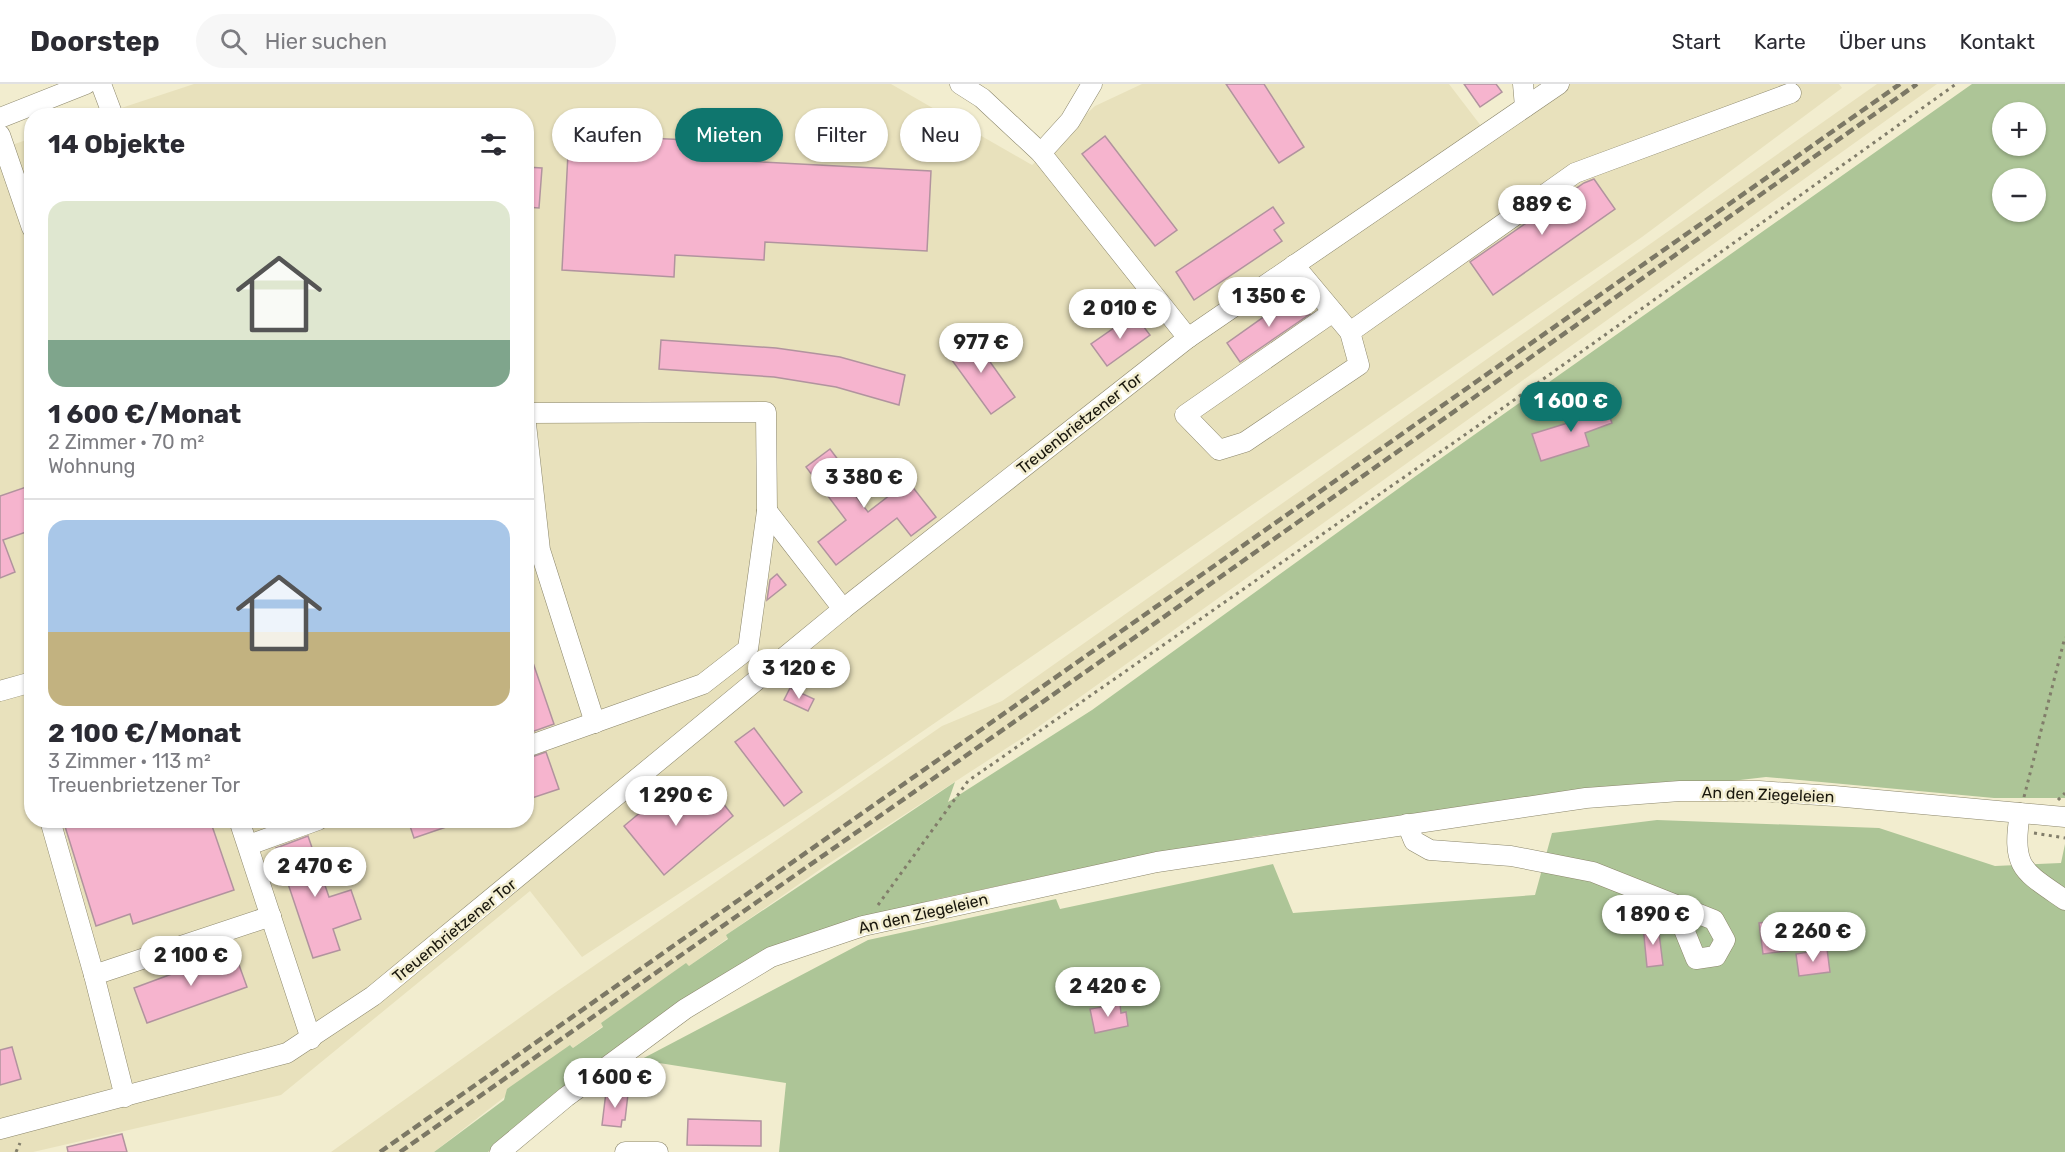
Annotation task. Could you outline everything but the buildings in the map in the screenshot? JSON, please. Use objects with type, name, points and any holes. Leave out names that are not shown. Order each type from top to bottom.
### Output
[{"type":"street","points":[[25,108],[86,84]]},
{"type":"street","points":[[101,84],[109,108]]},
{"type":"street","points":[[960,84],[982,98],[1041,153],[1188,338]]},
{"type":"street","points":[[1041,153],[1070,121],[1092,84]]},
{"type":"street","points":[[1522,84],[1525,107]]},
{"type":"street","name":"Treuenbrietzener Tor","points":[[0,1129],[286,1053],[311,1039],[382,989],[843,609],[1188,338],[1559,84]]},
{"type":"street","points":[[1350,332],[1575,173],[1791,93]]},
{"type":"street","points":[[0,118],[24,109]]},
{"type":"street","points":[[0,135],[24,205]]},
{"type":"street","points":[[1294,265],[1350,332],[1359,365],[1245,442],[1219,450],[1185,416],[1333,312]]},
{"type":"street","points":[[534,413],[766,412],[767,512],[747,650],[703,684],[534,744]]},
{"type":"street","points":[[767,512],[843,609]]},
{"type":"street","points":[[534,536],[595,723]]},
{"type":"street","points":[[0,691],[24,684]]},
{"type":"street","name":"An den Ziegeleien","points":[[500,1152],[602,1070],[728,981],[794,948],[863,926],[1157,862],[1586,798],[1710,791],[1834,796],[2065,817]]},
{"type":"street","points":[[2020,813],[2016,850],[2024,871],[2065,900]]},
{"type":"street","points":[[1407,824],[1414,841],[1430,850],[1511,856],[1593,872],[1684,908]]},
{"type":"street","points":[[52,828],[94,975],[125,1097]]},
{"type":"street","points":[[242,828],[311,1039]]},
{"type":"street","points":[[249,845],[296,828]]},
{"type":"street","points":[[94,975],[271,916]]},
{"type":"street","points":[[625,1152],[658,1152]]},
{"type":"path","points":[[863,926],[968,781],[1479,425],[1956,84]]},
{"type":"path","points":[[2020,813],[2065,637]]},
{"type":"path","points":[[2034,833],[2065,838]]},
{"type":"shaded area","points":[[194,84],[891,84],[933,108],[900,108],[900,162],[981,162],[981,136],[1032,165],[1095,106],[1142,84],[1449,84],[1491,139],[1568,84],[1839,84],[1842,88],[1642,237],[830,795],[582,957],[530,891],[281,1095],[33,1152],[0,1152],[0,139],[3,148],[24,141],[24,828],[534,828],[534,108],[121,108]]},
{"type":"shaded area","points":[[1877,84],[1937,84],[1027,735],[825,866],[726,935],[728,938],[688,967],[686,964],[601,1023],[603,1026],[573,1048],[571,1045],[434,1152],[331,1152],[556,992],[942,726],[1002,701]]},
{"type":"green space","points":[[1972,84],[2065,84],[2065,798],[1994,798],[1766,777],[1257,836],[1097,865],[937,899],[811,933],[527,1118],[488,1152],[434,1152],[504,1100],[507,1089],[570,1045],[573,1048],[603,1027],[601,1023],[686,963],[689,966],[728,939],[726,935],[955,782],[948,802],[1092,710],[1413,478]]},
{"type":"green space","points":[[1657,820],[1879,828],[1995,866],[2061,863],[2065,844],[2065,1152],[779,1152],[786,1083],[640,1060],[868,940],[1056,899],[1060,909],[1273,864],[1293,913],[1535,895],[1552,833]]},
{"type":"railway","points":[[380,1152],[1900,84]]},
{"type":"railway","points":[[400,1152],[1151,626],[1917,84]]}]
